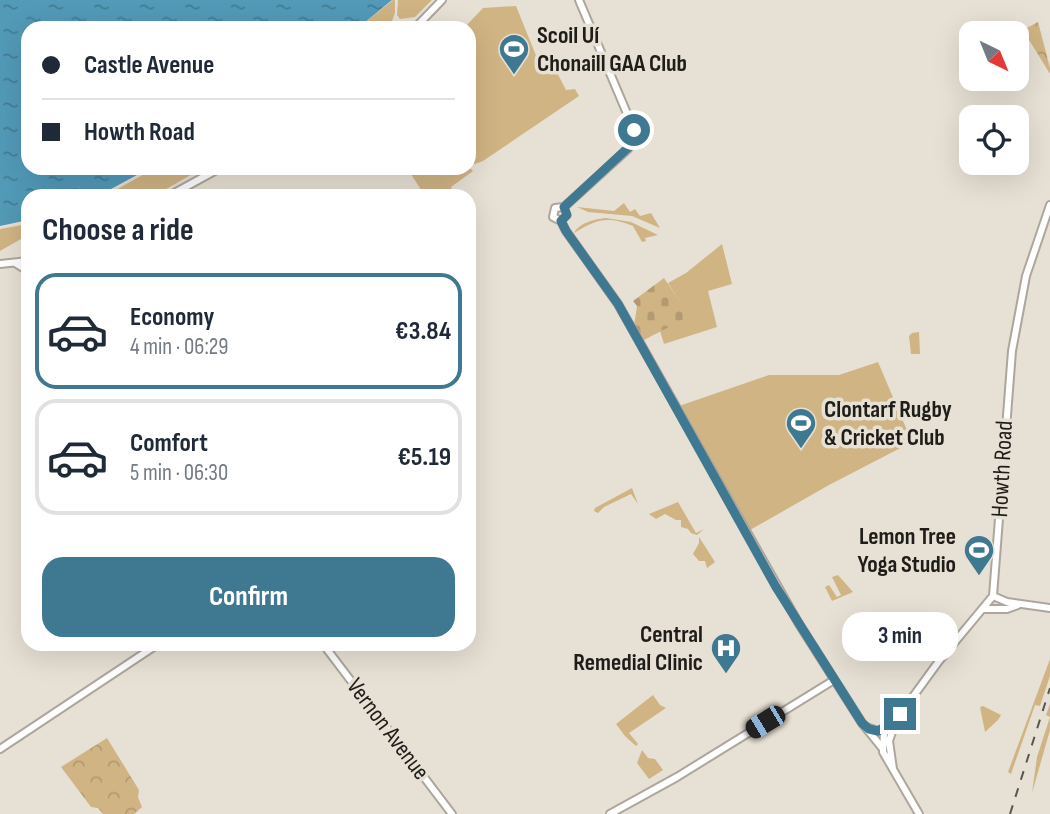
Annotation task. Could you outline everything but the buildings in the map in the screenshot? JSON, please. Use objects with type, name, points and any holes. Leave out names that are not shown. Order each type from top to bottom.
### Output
[{"type":"street","points":[[422,21],[442,0]]},
{"type":"street","points":[[579,0],[634,130],[635,139],[628,149],[564,207],[556,206],[552,213],[554,219],[561,221],[618,304],[768,572],[862,723],[886,748]]},
{"type":"street","points":[[182,189],[207,175]]},
{"type":"street","name":"Howth Road","points":[[993,596],[1012,351],[1026,276],[1050,205]]},
{"type":"street","points":[[561,221],[567,215],[564,207]]},
{"type":"street","points":[[15,262],[21,266]]},
{"type":"street","points":[[0,264],[21,262]]},
{"type":"street","points":[[886,748],[893,726],[904,708],[993,596],[1003,601],[1050,607]]},
{"type":"street","points":[[983,609],[1007,609],[1020,604]]},
{"type":"street","points":[[0,749],[48,714],[148,651]]},
{"type":"street","name":"Vernon Avenue","points":[[328,651],[452,814]]},
{"type":"street","points":[[610,814],[677,777],[834,680]]},
{"type":"street","points":[[862,723],[876,731],[887,726],[904,708]]},
{"type":"street","points":[[887,726],[888,763],[919,814]]},
{"type":"green space","points":[[393,0],[395,0],[392,21],[367,21]]},
{"type":"green space","points":[[398,0],[432,0],[415,17],[400,19],[397,15]]},
{"type":"green space","name":"Scoil Uí Chonaill GAA Club","points":[[516,6],[539,63],[552,63],[566,90],[575,89],[579,96],[476,164],[476,21],[471,21],[483,8]]},
{"type":"green space","points":[[1038,22],[1050,74],[1029,40],[1029,27]]},
{"type":"green space","points":[[142,175],[191,175],[166,189],[118,189]]},
{"type":"green space","points":[[412,175],[468,175],[452,189],[420,189]]},
{"type":"green space","points":[[624,203],[630,212],[635,209],[640,216],[651,213],[660,228],[632,216],[588,212],[577,207],[614,211]]},
{"type":"green space","points":[[606,218],[631,222],[658,235],[645,238],[646,241],[642,242],[633,226],[609,220],[596,222],[574,233],[583,224]]},
{"type":"green space","points":[[21,225],[21,239],[0,251],[0,229]]},
{"type":"green space","points":[[722,244],[732,284],[708,291],[717,327],[664,344],[660,331],[689,316],[668,283],[686,273]]},
{"type":"green space","points":[[664,278],[690,316],[644,340],[634,326],[637,306],[633,301]]},
{"type":"green space","points":[[919,332],[920,354],[911,354],[909,336]]},
{"type":"green space","name":"Clontarf Rugby & Cricket Club","points":[[878,362],[912,442],[750,530],[679,406],[769,375],[839,375]]},
{"type":"green space","points":[[632,488],[638,504],[631,494],[604,507],[598,513],[594,511],[595,508]]},
{"type":"green space","points":[[678,502],[696,533],[704,529],[697,535],[681,527],[681,520],[665,514],[656,519],[649,514]]},
{"type":"green space","points":[[699,537],[715,562],[707,568],[705,561],[699,561],[693,554]]},
{"type":"green space","points":[[838,575],[853,592],[832,601],[825,587],[829,585],[837,597],[841,595],[832,577]]},
{"type":"green space","points":[[1050,659],[1050,676],[1040,706],[1035,705],[1011,774],[1008,772]]},
{"type":"green space","points":[[653,695],[660,705],[666,708],[629,733],[638,744],[636,746],[616,724]]},
{"type":"green space","points":[[980,707],[1001,715],[985,732]]},
{"type":"green space","points":[[1050,717],[1050,730],[1032,793],[1037,757]]},
{"type":"green space","points":[[107,738],[139,790],[138,797],[142,807],[134,814],[103,814],[98,808],[91,807],[61,767]]},
{"type":"green space","points":[[642,750],[648,758],[655,759],[663,770],[649,779],[637,763]]},
{"type":"water","points":[[0,0],[392,0],[366,21],[21,21],[21,175],[137,175],[111,189],[21,189],[21,222],[0,226]]},
{"type":"railway","points":[[1010,814],[1050,688]]},
{"type":"place","name":"Scoil Uí Chonaill GAA Club","points":[[514,76]]},
{"type":"place","name":"Clontarf Rugby & Cricket Club","points":[[801,450]]},
{"type":"place","name":"Lemon Tree Yoga Studio","points":[[979,577]]},
{"type":"place","name":"Central Remedial Clinic","points":[[726,675]]},
{"type":"route","points":[[634,130],[635,139],[632,144],[570,200],[564,207],[567,215],[561,221],[618,304],[776,587],[862,723],[869,729],[878,731],[887,726],[904,708],[900,714]]}]
